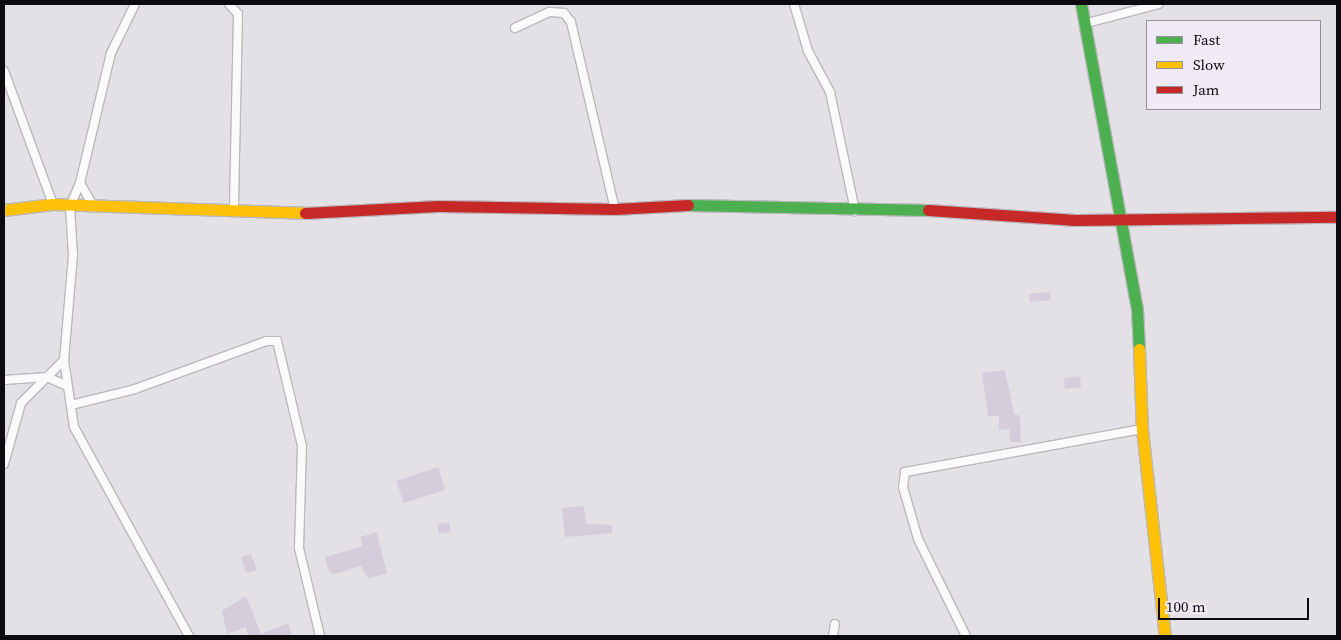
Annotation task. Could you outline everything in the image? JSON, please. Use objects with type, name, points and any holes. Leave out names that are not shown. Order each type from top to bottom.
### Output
[{"type":"street","points":[[135,4],[111,53],[80,183],[70,207],[73,254],[64,360],[74,427],[189,636]]},
{"type":"street","points":[[229,4],[238,14],[234,209]]},
{"type":"street","points":[[794,4],[808,51],[830,92],[855,211]]},
{"type":"street","points":[[1081,4],[1087,23],[1123,218],[1141,344],[1142,429],[1165,636]]},
{"type":"street","points":[[1087,23],[1159,4]]},
{"type":"street","points":[[515,28],[550,12],[564,13],[571,22],[615,209]]},
{"type":"street","points":[[4,71],[53,204]]},
{"type":"street","points":[[80,183],[94,207]]},
{"type":"street","points":[[4,210],[53,204],[70,207],[234,209],[325,214],[438,206],[615,209],[671,204],[855,211],[960,210],[1076,220],[1337,217]]},
{"type":"street","points":[[70,405],[134,389],[266,341],[277,341],[302,446],[299,548],[320,636]]},
{"type":"street","points":[[4,464],[21,403],[64,360]]},
{"type":"street","points":[[4,380],[47,377],[67,386]]},
{"type":"street","points":[[966,636],[918,539],[903,487],[905,472],[1142,429]]},
{"type":"street","points":[[833,636],[835,624]]},
{"type":"building","points":[[1050,292],[1051,300],[1030,302],[1029,294]]},
{"type":"building","points":[[1005,370],[1014,414],[1020,416],[1021,442],[1010,442],[1009,429],[999,430],[999,416],[988,416],[982,373]]},
{"type":"building","points":[[1080,376],[1081,387],[1065,389],[1064,378]]},
{"type":"building","points":[[438,467],[445,490],[404,503],[396,481]]},
{"type":"building","points":[[584,506],[586,524],[612,525],[612,533],[565,537],[562,508]]},
{"type":"building","points":[[449,522],[451,532],[439,534],[437,524]]},
{"type":"building","points":[[377,532],[387,574],[368,578],[361,566],[332,575],[328,570],[325,557],[363,546],[360,537]]},
{"type":"building","points":[[251,554],[257,570],[246,573],[241,557]]},
{"type":"building","points":[[246,596],[261,634],[288,623],[292,636],[248,636],[246,627],[227,634],[222,611]]},
{"type":"traffic: fast","points":[[1081,4],[1137,309],[1139,349]]},
{"type":"traffic: fast","points":[[688,205],[928,210]]},
{"type":"traffic: slow","points":[[4,210],[53,204],[305,213]]},
{"type":"traffic: slow","points":[[1139,349],[1142,429],[1165,636]]},
{"type":"traffic: jam","points":[[305,213],[438,206],[615,209],[688,205]]},
{"type":"traffic: jam","points":[[928,210],[1076,220],[1337,217]]}]
